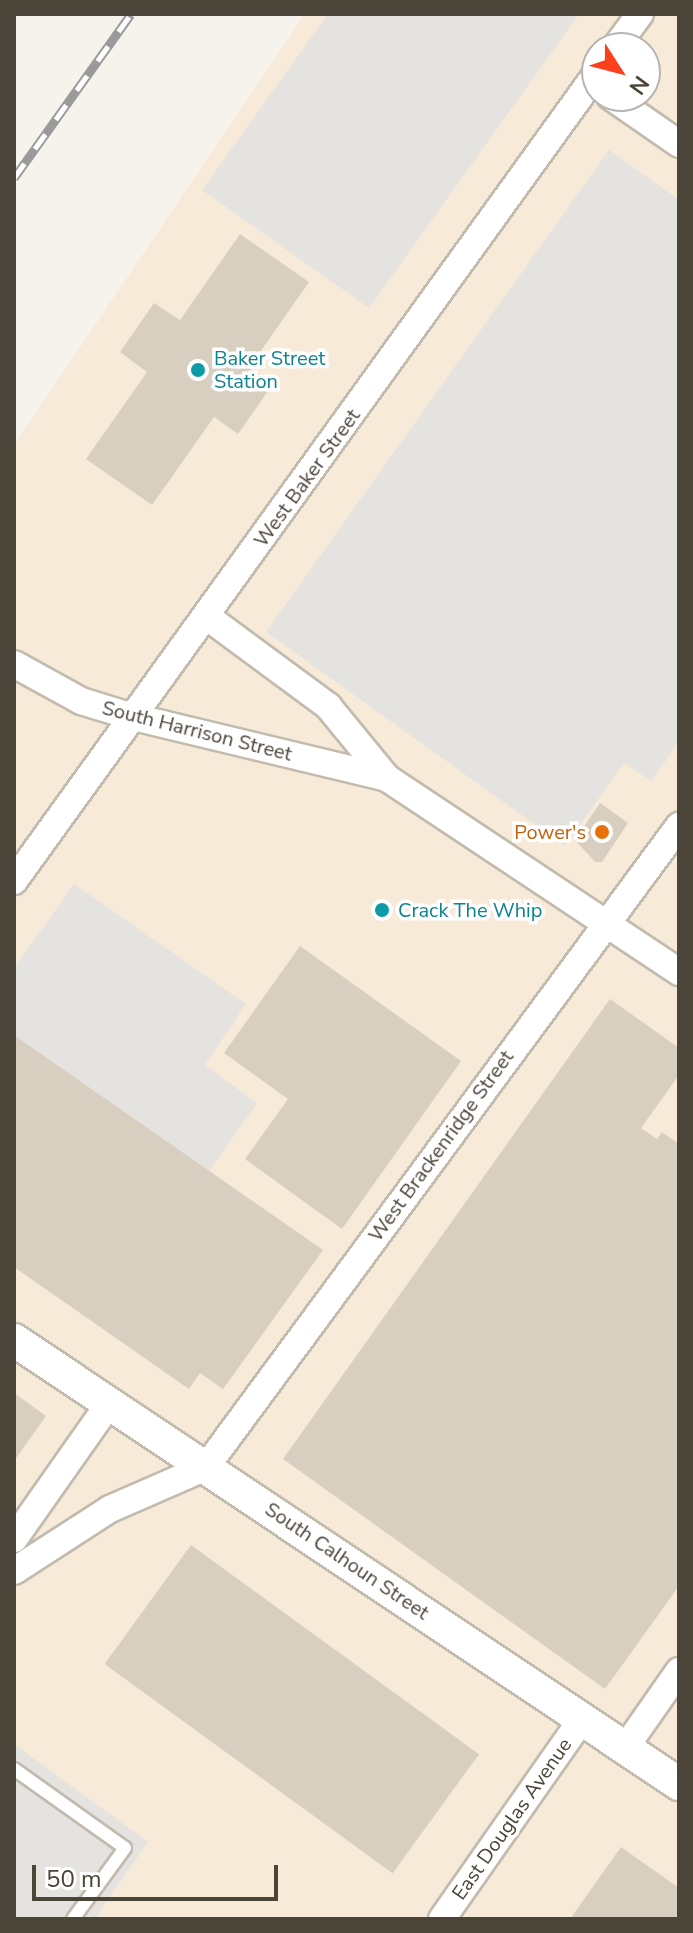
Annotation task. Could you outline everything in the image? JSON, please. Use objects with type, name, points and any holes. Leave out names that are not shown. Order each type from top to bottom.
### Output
[{"type":"street","points":[[627,32],[640,14]]},
{"type":"street","name":"West Baker Street","points":[[14,881],[581,109]]},
{"type":"street","points":[[636,112],[679,144]]},
{"type":"street","name":"South Harrison Street","points":[[206,616],[328,706],[387,778],[679,972]]},
{"type":"street","name":"South Harrison Street","points":[[14,664],[81,701],[133,717],[387,778]]},
{"type":"street","name":"West Brackenridge Street","points":[[206,1467],[679,826]]},
{"type":"street","name":"South Calhoun Street","points":[[14,1340],[679,1784]]},
{"type":"street","points":[[14,1539],[109,1404]]},
{"type":"street","points":[[14,1571],[110,1509],[206,1467]]},
{"type":"street","points":[[625,1748],[679,1671]]},
{"type":"street","name":"East Douglas Avenue","points":[[442,1919],[582,1719]]},
{"type":"lane","points":[[14,1769],[125,1848],[73,1919]]},
{"type":"shaded area","points":[[305,14],[679,14],[679,1919],[14,1919],[14,445]]},
{"type":"shaded area","points":[[328,14],[579,14],[369,308],[202,190]]},
{"type":"shaded area","points":[[609,150],[679,200],[679,742],[651,781],[624,763],[565,846],[266,632]]},
{"type":"shaded area","points":[[74,884],[246,1004],[205,1065],[257,1103],[209,1171],[14,1035],[14,968]]},
{"type":"shaded area","points":[[14,1744],[148,1842],[97,1915],[103,1919],[14,1919]]},
{"type":"building","name":"Baker Street Station","points":[[240,234],[309,282],[249,368],[273,384],[238,434],[214,417],[152,505],[86,459],[147,372],[120,352],[154,303],[180,320]]},
{"type":"building","name":"Power's","points":[[600,803],[628,823],[602,862],[595,862],[575,840]]},
{"type":"building","points":[[300,946],[461,1061],[342,1229],[245,1159],[288,1099],[224,1053]]},
{"type":"building","points":[[610,999],[679,1048],[679,1075],[641,1128],[657,1139],[662,1132],[679,1144],[679,1586],[605,1689],[283,1459]]},
{"type":"building","points":[[14,1035],[323,1250],[223,1389],[200,1373],[189,1389],[14,1267]]},
{"type":"building","points":[[14,1393],[46,1416],[14,1461]]},
{"type":"building","points":[[191,1545],[479,1754],[393,1873],[105,1664]]},
{"type":"building","points":[[621,1847],[679,1888],[679,1919],[570,1919]]},
{"type":"railway","points":[[14,178],[131,14]]},
{"type":"place","name":"Baker Street Station","points":[[198,370]]},
{"type":"place","name":"Power's","points":[[602,832]]},
{"type":"place","name":"Crack The Whip","points":[[382,910]]}]
